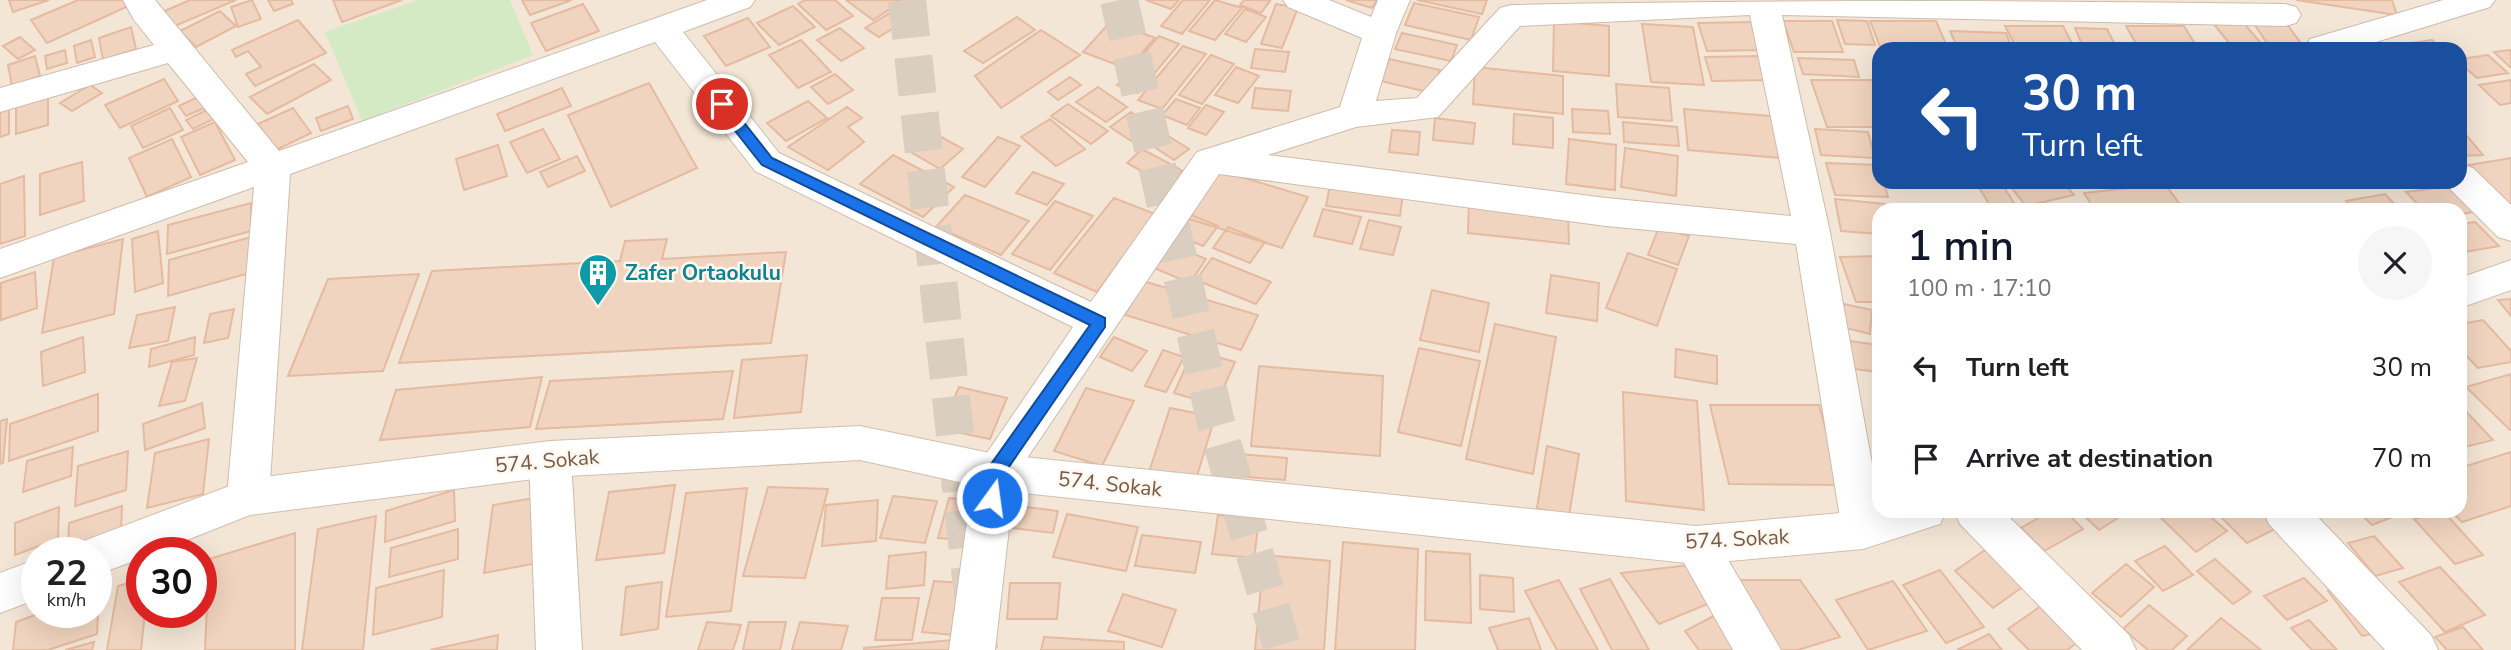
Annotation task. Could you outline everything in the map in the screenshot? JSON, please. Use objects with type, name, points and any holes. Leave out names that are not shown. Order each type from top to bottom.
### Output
[{"type":"street","points":[[177,0],[142,7],[273,168],[248,497]]},
{"type":"street","points":[[0,264],[739,0]]},
{"type":"street","points":[[1299,0],[1387,17],[1355,116]]},
{"type":"street","points":[[2342,42],[2479,0]]},
{"type":"street","points":[[972,650],[995,472],[1100,323],[1209,160],[1355,116],[1426,109],[1511,16],[1762,2],[2281,7],[2317,42]]},
{"type":"street","points":[[1762,2],[1812,232],[1863,530]]},
{"type":"street","points":[[662,28],[767,162],[1100,323]]},
{"type":"street","points":[[0,100],[176,50]]},
{"type":"street","points":[[1209,160],[1606,212],[1812,232]]},
{"type":"street","points":[[2467,184],[2511,227]]},
{"type":"street","points":[[2467,291],[2511,275]]},
{"type":"street","name":"574. Sokak","points":[[112,550],[248,497],[550,459],[860,443],[995,472],[1696,545],[1863,530],[1902,518]]},
{"type":"street","points":[[550,459],[559,650]]},
{"type":"street","points":[[1982,518],[2113,650]]},
{"type":"street","points":[[2291,518],[2415,650]]},
{"type":"street","points":[[1696,545],[1758,650]]},
{"type":"street","points":[[0,593],[21,585]]},
{"type":"shaded area","points":[[0,0],[2511,0],[2511,650],[0,650]]},
{"type":"green space","points":[[418,0],[510,0],[533,55],[362,121],[325,32]]},
{"type":"building","points":[[9,0],[49,0],[13,12]]},
{"type":"building","points":[[78,0],[129,0],[133,4],[47,43],[31,20]]},
{"type":"building","points":[[190,0],[236,0],[170,28],[160,13]]},
{"type":"building","points":[[252,0],[261,19],[238,27],[231,7]]},
{"type":"building","points":[[268,0],[291,0],[293,4],[274,11]]},
{"type":"building","points":[[333,0],[402,0],[342,22]]},
{"type":"building","points":[[522,0],[572,0],[530,15]]},
{"type":"building","points":[[805,0],[835,0],[853,16],[826,30],[798,4]]},
{"type":"building","points":[[846,0],[900,0],[902,1],[873,20]]},
{"type":"building","points":[[1146,0],[1179,0],[1171,9]]},
{"type":"building","points":[[1183,0],[1210,0],[1182,34],[1161,26]]},
{"type":"building","points":[[1215,0],[1242,8],[1215,40],[1189,31]]},
{"type":"building","points":[[1244,0],[1270,1],[1261,13],[1240,5]]},
{"type":"building","points":[[1346,0],[1377,0],[1372,8]]},
{"type":"building","points":[[1417,0],[1487,0],[1482,14]]},
{"type":"building","points":[[2296,0],[2392,0],[2397,15]]},
{"type":"building","points":[[1414,3],[1479,17],[1471,40],[1405,25]]},
{"type":"building","points":[[583,4],[599,31],[546,51],[531,23]]},
{"type":"building","points":[[1276,4],[1298,8],[1282,48],[1261,44]]},
{"type":"building","points":[[793,6],[815,27],[779,45],[757,23]]},
{"type":"building","points":[[898,8],[911,17],[879,37],[865,28]]},
{"type":"building","points":[[1245,9],[1266,17],[1246,42],[1225,34]]},
{"type":"building","points":[[220,11],[236,26],[196,47],[180,31]]},
{"type":"building","points":[[1017,17],[1035,30],[983,63],[964,51]]},
{"type":"building","points":[[748,18],[770,47],[726,66],[704,36]]},
{"type":"building","points":[[298,20],[326,53],[255,86],[246,74],[261,67],[248,51],[236,57],[232,50]]},
{"type":"building","points":[[1837,20],[1867,21],[1874,42],[1872,45],[1845,44]]},
{"type":"building","points":[[2241,20],[2260,42],[2228,42],[2212,22]]},
{"type":"building","points":[[2284,20],[2300,42],[2266,42],[2252,21]]},
{"type":"building","points":[[1111,21],[1155,38],[1128,69],[1083,52]]},
{"type":"building","points":[[1554,21],[1609,26],[1609,76],[1553,71]]},
{"type":"building","points":[[1783,21],[1832,21],[1843,52],[1794,52]]},
{"type":"building","points":[[1870,21],[1936,21],[1945,42],[1878,42]]},
{"type":"building","points":[[1755,22],[1765,50],[1707,51],[1698,23]]},
{"type":"building","points":[[1642,24],[1693,27],[1704,85],[1651,82]]},
{"type":"building","points":[[2005,26],[2063,26],[2071,42],[2013,42]]},
{"type":"building","points":[[2126,26],[2184,26],[2194,42],[2135,42]]},
{"type":"building","points":[[131,27],[136,49],[103,60],[99,38]]},
{"type":"building","points":[[840,28],[864,48],[841,61],[817,40]]},
{"type":"building","points":[[2075,28],[2107,29],[2114,42],[2081,42]]},
{"type":"building","points":[[1041,30],[1080,55],[1001,108],[975,76]]},
{"type":"building","points":[[1950,31],[2006,33],[2009,42],[1955,42]]},
{"type":"building","points":[[1402,33],[1457,45],[1451,61],[1395,49]]},
{"type":"building","points":[[1159,36],[1179,44],[1138,93],[1117,85]]},
{"type":"building","points":[[20,37],[35,50],[18,59],[3,46]]},
{"type":"building","points":[[91,40],[95,57],[77,63],[74,46]]},
{"type":"building","points":[[801,40],[831,72],[798,88],[769,55]]},
{"type":"building","points":[[1183,46],[1206,54],[1162,109],[1138,100]]},
{"type":"building","points":[[1255,49],[1289,52],[1285,72],[1251,68]]},
{"type":"building","points":[[65,50],[67,63],[47,69],[45,56]]},
{"type":"building","points":[[2511,51],[2511,68],[2494,52]]},
{"type":"building","points":[[1211,55],[1234,64],[1202,104],[1179,95]]},
{"type":"building","points":[[2488,55],[2508,73],[2477,78],[2467,69],[2467,58]]},
{"type":"building","points":[[35,56],[40,76],[12,86],[8,65]]},
{"type":"building","points":[[1764,56],[1772,80],[1712,81],[1705,57]]},
{"type":"building","points":[[1798,58],[1854,60],[1859,77],[1803,74]]},
{"type":"building","points":[[1389,59],[1440,70],[1432,93],[1381,81]]},
{"type":"building","points":[[314,64],[331,80],[267,114],[250,97]]},
{"type":"building","points":[[1236,67],[1259,76],[1238,103],[1215,95]]},
{"type":"building","points":[[1475,67],[1563,76],[1563,114],[1473,104]]},
{"type":"building","points":[[835,74],[853,90],[828,104],[811,87]]},
{"type":"building","points":[[1070,77],[1081,85],[1058,100],[1048,92]]},
{"type":"building","points":[[164,79],[178,101],[120,128],[105,105]]},
{"type":"building","points":[[1811,80],[1872,80],[1872,127],[1827,127]]},
{"type":"building","points":[[2511,80],[2511,103],[2500,105],[2479,85]]},
{"type":"building","points":[[649,83],[697,168],[611,207],[568,115]]},
{"type":"building","points":[[1616,84],[1669,88],[1672,121],[1618,117]]},
{"type":"building","points":[[90,85],[102,93],[72,111],[60,103]]},
{"type":"building","points":[[1098,87],[1127,107],[1106,122],[1076,102]]},
{"type":"building","points":[[562,88],[571,106],[505,131],[497,114]]},
{"type":"building","points":[[1255,88],[1291,91],[1288,111],[1252,108]]},
{"type":"building","points":[[202,95],[209,106],[186,116],[179,106]]},
{"type":"building","points":[[48,97],[48,125],[16,134],[16,106]]},
{"type":"building","points":[[1176,99],[1200,108],[1187,125],[1162,115]]},
{"type":"building","points":[[808,101],[827,118],[786,141],[767,123]]},
{"type":"building","points":[[1068,104],[1108,131],[1091,144],[1051,116]]},
{"type":"building","points":[[1206,105],[1224,112],[1206,135],[1188,128]]},
{"type":"building","points":[[348,106],[353,119],[321,131],[316,118]]},
{"type":"building","points":[[213,107],[220,116],[193,129],[186,120]]},
{"type":"building","points":[[847,107],[862,118],[848,127],[864,142],[828,170],[788,147]]},
{"type":"building","points":[[170,108],[183,130],[143,148],[131,126]]},
{"type":"building","points":[[293,108],[311,133],[276,150],[258,124]]},
{"type":"building","points":[[9,109],[9,134],[0,137],[0,112]]},
{"type":"building","points":[[1572,109],[1608,111],[1610,134],[1573,132]]},
{"type":"building","points":[[1684,109],[1784,117],[1790,159],[1688,150]]},
{"type":"building","points":[[1131,112],[1156,129],[1136,144],[1110,127]]},
{"type":"building","points":[[1514,114],[1553,118],[1553,148],[1513,144]]},
{"type":"building","points":[[1435,118],[1475,123],[1473,144],[1433,140]]},
{"type":"building","points":[[1050,119],[1085,149],[1056,166],[1021,137]]},
{"type":"building","points":[[215,122],[235,160],[200,175],[181,137]]},
{"type":"building","points":[[1623,122],[1677,127],[1679,146],[1624,142]]},
{"type":"building","points":[[543,129],[560,159],[527,173],[510,142]]},
{"type":"building","points":[[1815,129],[1868,132],[1872,158],[1821,155]]},
{"type":"building","points":[[1392,130],[1420,132],[1418,155],[1389,152]]},
{"type":"building","points":[[1162,132],[1189,149],[1174,160],[1148,143]]},
{"type":"building","points":[[934,133],[963,149],[940,169],[911,152]]},
{"type":"building","points":[[2467,136],[2483,155],[2467,156]]},
{"type":"building","points":[[998,137],[1020,146],[985,187],[962,177]]},
{"type":"building","points":[[172,139],[191,177],[147,197],[129,158]]},
{"type":"building","points":[[1569,139],[1616,145],[1615,190],[1566,184]]},
{"type":"building","points":[[498,145],[507,176],[464,190],[456,159]]},
{"type":"building","points":[[1625,148],[1678,156],[1676,196],[1621,187]]},
{"type":"building","points":[[1142,149],[1182,171],[1167,185],[1127,163]]},
{"type":"building","points":[[893,155],[954,187],[923,217],[860,184]]},
{"type":"building","points":[[577,156],[585,171],[548,187],[540,172]]},
{"type":"building","points":[[2511,158],[2511,207],[2469,165]]},
{"type":"building","points":[[82,162],[84,201],[40,215],[40,174]]},
{"type":"building","points":[[1826,163],[1872,165],[1872,189],[1886,189],[1888,197],[1835,195]]},
{"type":"building","points":[[1218,170],[1308,197],[1282,248],[1189,219]]},
{"type":"building","points":[[1033,172],[1064,184],[1047,205],[1016,193]]},
{"type":"building","points":[[24,176],[25,236],[0,244],[0,184]]},
{"type":"building","points":[[1330,185],[1403,194],[1400,216],[1326,206]]},
{"type":"building","points":[[1980,189],[2005,189],[2014,203],[1989,203]]},
{"type":"building","points":[[2013,189],[2069,189],[2074,195],[2039,203],[2024,203]]},
{"type":"building","points":[[2120,189],[2169,189],[2179,203],[2090,203],[2084,193]]},
{"type":"building","points":[[2453,189],[2466,203],[2416,203],[2406,192]]},
{"type":"building","points":[[2385,194],[2393,203],[2348,203],[2346,201]]},
{"type":"building","points":[[965,195],[1029,221],[1001,255],[936,227]]},
{"type":"building","points":[[1114,198],[1155,214],[1097,292],[1054,273]]},
{"type":"building","points":[[1835,199],[1875,203],[1872,203],[1872,233],[1841,231]]},
{"type":"building","points":[[1055,201],[1093,216],[1050,270],[1012,254]]},
{"type":"building","points":[[1469,201],[1568,211],[1569,244],[1468,233]]},
{"type":"building","points":[[251,203],[251,231],[167,254],[168,225]]},
{"type":"building","points":[[1323,209],[1361,217],[1352,244],[1314,236]]},
{"type":"building","points":[[1191,215],[1218,226],[1203,246],[1176,235]]},
{"type":"building","points":[[1369,220],[1401,227],[1393,255],[1360,249]]},
{"type":"building","points":[[2475,222],[2499,246],[2467,252],[2467,223]]},
{"type":"building","points":[[1228,227],[1265,242],[1250,263],[1213,248]]},
{"type":"building","points":[[1659,227],[1689,236],[1678,265],[1648,255]]},
{"type":"building","points":[[158,231],[163,283],[135,292],[132,239]]},
{"type":"building","points":[[251,237],[253,272],[168,296],[169,260]]},
{"type":"building","points":[[123,239],[114,314],[42,333],[54,257]]},
{"type":"building","name":"Zafer Ortaokulu","points":[[667,239],[662,259],[786,252],[771,343],[399,363],[432,271],[620,261],[625,241]]},
{"type":"building","points":[[1171,244],[1206,259],[1190,283],[1154,268]]},
{"type":"building","points":[[1628,253],[1677,269],[1657,326],[1606,308]]},
{"type":"building","points":[[1872,256],[1872,302],[1856,302],[1840,257]]},
{"type":"building","points":[[1212,258],[1271,282],[1256,304],[1196,280]]},
{"type":"building","points":[[35,272],[37,308],[1,320],[1,283]]},
{"type":"building","points":[[419,274],[383,371],[288,376],[328,279]]},
{"type":"building","points":[[1551,275],[1599,283],[1597,321],[1546,313]]},
{"type":"building","points":[[1143,281],[1258,315],[1241,350],[1125,315]]},
{"type":"building","points":[[1432,290],[1489,303],[1479,352],[1420,340]]},
{"type":"building","points":[[2511,299],[2511,316],[2498,300]]},
{"type":"building","points":[[1844,304],[1872,310],[1870,334],[1842,327]]},
{"type":"building","points":[[175,307],[168,341],[129,348],[137,315]]},
{"type":"building","points":[[234,309],[228,338],[204,343],[210,314]]},
{"type":"building","points":[[2483,320],[2511,351],[2511,362],[2478,368],[2467,356],[2467,323]]},
{"type":"building","points":[[1495,324],[1556,337],[1533,474],[1466,459]]},
{"type":"building","points":[[83,337],[85,372],[43,386],[41,352]]},
{"type":"building","points":[[195,337],[194,355],[149,367],[151,349]]},
{"type":"building","points":[[1114,337],[1147,351],[1132,371],[1100,357]]},
{"type":"building","points":[[1849,341],[1872,344],[1872,371],[1854,369]]},
{"type":"building","points":[[1419,348],[1480,361],[1461,446],[1398,432]]},
{"type":"building","points":[[1676,349],[1717,356],[1717,384],[1675,377]]},
{"type":"building","points":[[1163,350],[1184,357],[1166,392],[1145,386]]},
{"type":"building","points":[[1193,350],[1235,362],[1216,405],[1174,393]]},
{"type":"building","points":[[807,355],[801,412],[734,418],[742,360]]},
{"type":"building","points":[[197,358],[185,401],[159,406],[172,362]]},
{"type":"building","points":[[1259,366],[1383,376],[1380,456],[1251,446]]},
{"type":"building","points":[[733,371],[723,419],[536,429],[550,381]]},
{"type":"building","points":[[2511,374],[2511,430],[2467,388]]},
{"type":"building","points":[[542,377],[530,427],[380,440],[396,390]]},
{"type":"building","points":[[959,387],[1007,398],[990,439],[941,429]]},
{"type":"building","points":[[1086,388],[1134,401],[1102,466],[1054,451]]},
{"type":"building","points":[[1623,392],[1697,401],[1704,510],[1626,501]]},
{"type":"building","points":[[98,394],[98,431],[9,461],[10,424]]},
{"type":"building","points":[[202,403],[205,428],[145,450],[143,424]]},
{"type":"building","points":[[1710,405],[1819,405],[1841,485],[1729,484]]},
{"type":"building","points":[[1170,408],[1215,417],[1195,482],[1149,472]]},
{"type":"building","points":[[2467,412],[2493,440],[2467,446]]},
{"type":"building","points":[[7,419],[3,463],[0,464],[0,421]]},
{"type":"building","points":[[209,439],[203,494],[147,508],[155,453]]},
{"type":"building","points":[[1547,446],[1579,454],[1569,516],[1537,508]]},
{"type":"building","points":[[73,447],[71,476],[23,492],[27,461]]},
{"type":"building","points":[[128,451],[126,490],[75,506],[78,466]]},
{"type":"building","points":[[2511,452],[2511,506],[2462,522],[2458,518],[2467,518],[2467,466]]},
{"type":"building","points":[[1238,454],[1287,458],[1285,480],[1236,476]]},
{"type":"building","points":[[675,485],[664,553],[596,560],[609,492]]},
{"type":"building","points":[[768,487],[828,489],[805,578],[743,576]]},
{"type":"building","points":[[747,488],[731,611],[666,617],[686,493]]},
{"type":"building","points":[[454,490],[455,521],[385,542],[386,511]]},
{"type":"building","points":[[893,496],[937,501],[925,543],[880,538]]},
{"type":"building","points":[[540,497],[533,564],[484,573],[493,505]]},
{"type":"building","points":[[949,498],[983,501],[974,541],[938,538]]},
{"type":"building","points":[[878,500],[876,541],[822,546],[826,505]]},
{"type":"building","points":[[122,506],[121,532],[106,537],[68,537],[69,523]]},
{"type":"building","points":[[1018,506],[1058,511],[1053,533],[1012,528]]},
{"type":"building","points":[[59,507],[58,537],[21,537],[21,553],[15,555],[15,523]]},
{"type":"building","points":[[1067,514],[1138,527],[1126,571],[1053,557]]},
{"type":"building","points":[[1218,515],[1259,520],[1254,558],[1212,554]]},
{"type":"building","points":[[376,516],[363,650],[302,650],[318,529]]},
{"type":"building","points":[[2038,518],[2072,518],[2083,529],[2044,551],[2021,528]]},
{"type":"building","points":[[2086,518],[2118,518],[2099,530]]},
{"type":"building","points":[[2161,518],[2212,518],[2227,531],[2196,552]]},
{"type":"building","points":[[2222,518],[2276,518],[2283,525],[2247,543]]},
{"type":"building","points":[[2365,518],[2390,518],[2372,525]]},
{"type":"building","points":[[2449,518],[2483,555],[2455,564],[2414,519]]},
{"type":"building","points":[[458,529],[458,559],[389,577],[391,548]]},
{"type":"building","points":[[295,533],[295,650],[205,650],[206,628],[217,628],[217,557]]},
{"type":"building","points":[[1142,535],[1201,542],[1195,573],[1135,566]]},
{"type":"building","points":[[2374,536],[2403,568],[2375,576],[2348,543]]},
{"type":"building","points":[[1343,542],[1418,549],[1415,650],[1335,650]]},
{"type":"building","points":[[2165,546],[2193,575],[2163,591],[2135,561]]},
{"type":"building","points":[[1985,550],[2024,586],[1993,608],[1955,571]]},
{"type":"building","points":[[1426,551],[1470,554],[1471,623],[1425,620]]},
{"type":"building","points":[[926,552],[924,585],[886,589],[889,556]]},
{"type":"building","points":[[1264,555],[1330,561],[1324,650],[1255,650]]},
{"type":"building","points":[[2215,559],[2251,592],[2233,604],[2197,571]]},
{"type":"building","points":[[1698,564],[1715,601],[1659,624],[1621,573]]},
{"type":"building","points":[[2126,564],[2154,587],[2121,617],[2092,593]]},
{"type":"building","points":[[2440,567],[2485,615],[2445,632],[2399,582]]},
{"type":"building","points":[[444,570],[442,617],[373,635],[376,588]]},
{"type":"building","points":[[1940,570],[1984,627],[1946,643],[1903,585]]},
{"type":"building","points":[[1480,575],[1513,578],[1514,612],[1480,609]]},
{"type":"building","points":[[2304,578],[2327,601],[2287,620],[2264,596]]},
{"type":"building","points":[[1610,579],[1649,650],[1612,650],[1580,589]]},
{"type":"building","points":[[1559,580],[1598,650],[1557,650],[1525,591]]},
{"type":"building","points":[[1730,580],[1800,580],[1840,637],[1798,650],[1770,650]]},
{"type":"building","points":[[934,581],[976,584],[965,636],[922,632]]},
{"type":"building","points":[[1893,581],[1927,631],[1868,650],[1836,600]]},
{"type":"building","points":[[662,582],[658,629],[621,635],[626,587]]},
{"type":"building","points":[[1010,583],[1060,583],[1057,619],[1007,619]]},
{"type":"building","points":[[126,584],[126,628],[143,628],[141,650],[107,650],[118,586]]},
{"type":"building","points":[[2350,586],[2384,631],[2362,636],[2328,591]]},
{"type":"building","points":[[1123,594],[1176,610],[1162,647],[1108,631]]},
{"type":"building","points":[[882,598],[919,598],[912,640],[875,640]]},
{"type":"building","points":[[2044,604],[2081,640],[2067,650],[2029,650],[2008,629]]},
{"type":"building","points":[[2149,605],[2187,636],[2172,650],[2148,650],[2123,629]]},
{"type":"building","points":[[1723,611],[1735,650],[1699,650],[1685,631]]},
{"type":"building","points":[[1529,618],[1541,650],[1498,650],[1489,628]]},
{"type":"building","points":[[2221,618],[2261,650],[2187,650]]},
{"type":"building","points":[[21,620],[21,628],[97,628],[97,634],[48,650],[13,650],[16,622]]},
{"type":"building","points":[[2309,620],[2337,650],[2312,650],[2291,628]]},
{"type":"building","points":[[707,622],[741,625],[733,650],[698,650]]},
{"type":"building","points":[[749,622],[786,622],[780,650],[743,650]]},
{"type":"building","points":[[800,622],[848,626],[841,650],[792,650]]},
{"type":"building","points":[[2463,627],[2483,650],[2447,650],[2435,637]]},
{"type":"building","points":[[1989,634],[2002,650],[1957,650]]},
{"type":"building","points":[[498,635],[497,650],[430,650]]},
{"type":"building","points":[[1044,637],[1124,642],[1124,650],[1041,650]]},
{"type":"building","points":[[952,640],[952,650],[864,650],[864,648]]},
{"type":"building","points":[[94,642],[92,650],[65,650]]},
{"type":"tunnel","points":[[907,0],[979,650]]},
{"type":"tunnel","points":[[1119,0],[1215,419],[1283,650]]},
{"type":"place","name":"Zafer Ortaokulu","points":[[598,307]]},
{"type":"route","points":[[722,104],[767,162],[1100,323],[995,472],[992,498]]}]
